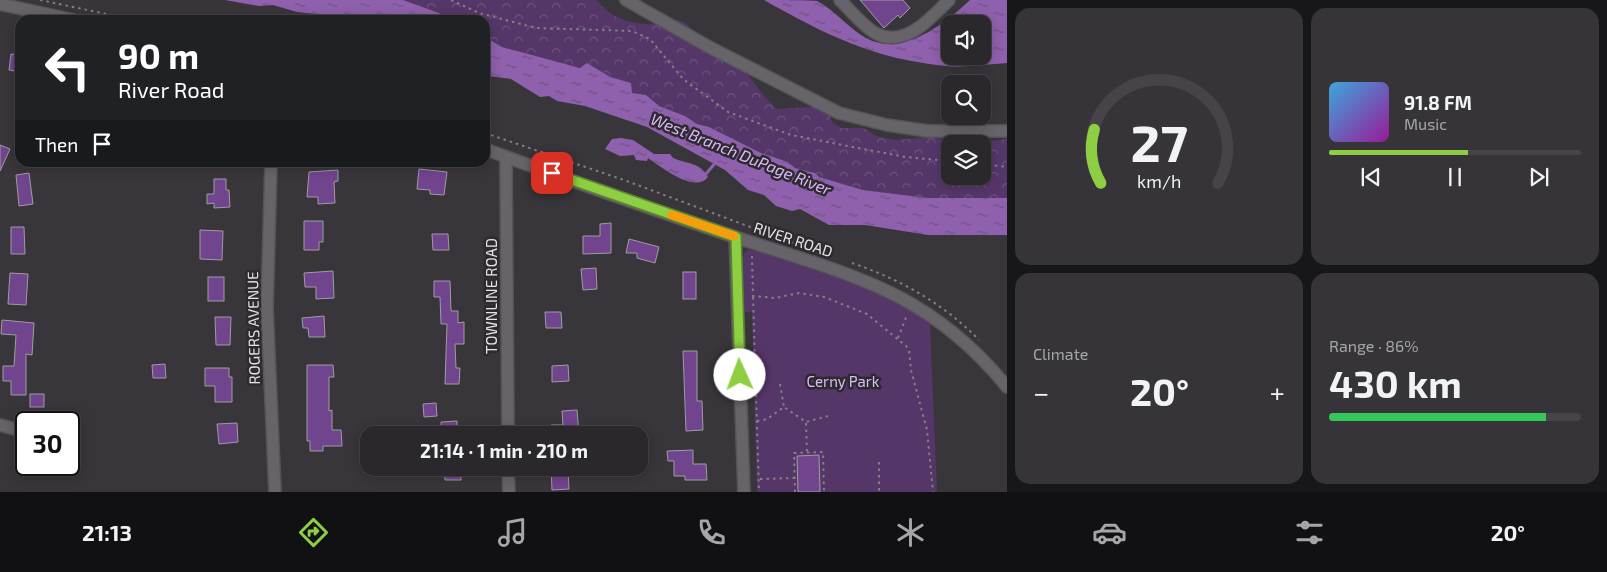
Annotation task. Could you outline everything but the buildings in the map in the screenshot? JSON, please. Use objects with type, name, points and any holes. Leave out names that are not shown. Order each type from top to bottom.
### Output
[{"type":"street","points":[[626,0],[711,48],[839,113],[887,125],[928,131],[1007,131]]},
{"type":"street","points":[[840,0],[876,34],[892,37],[908,35],[949,0]]},
{"type":"street","points":[[0,4],[51,15]]},
{"type":"street","name":"RIVER ROAD","points":[[490,151],[736,237],[857,276],[912,302],[945,324],[970,346],[1007,387]]},
{"type":"street","name":"TOWNLINE ROAD","points":[[506,157],[508,426]]},
{"type":"street","name":"ROGERS AVENUE","points":[[271,167],[267,308],[275,492]]},
{"type":"street","points":[[736,237],[744,492]]},
{"type":"street","points":[[0,425],[15,429]]},
{"type":"street","points":[[508,476],[509,492]]},
{"type":"path","points":[[40,0],[111,15]]},
{"type":"path","points":[[451,0],[490,15]]},
{"type":"path","points":[[490,15],[536,28],[632,31],[650,39],[683,79],[728,112],[791,135],[905,157],[941,160]]},
{"type":"path","points":[[991,165],[1007,167]]},
{"type":"path","points":[[752,256],[760,492]]},
{"type":"path","points":[[753,296],[775,298],[799,293],[824,297],[867,314],[898,338],[909,350],[911,370],[926,430],[933,492]]},
{"type":"path","points":[[898,338],[912,302]]},
{"type":"path","points":[[780,384],[784,407],[806,422],[828,416]]},
{"type":"path","points":[[758,421],[767,419],[784,407]]},
{"type":"path","points":[[806,422],[808,453]]},
{"type":"path","points":[[795,492],[794,454],[822,452],[824,492]]},
{"type":"path","points":[[878,462],[879,492]]},
{"type":"path","points":[[759,479],[795,478]]},
{"type":"green space","points":[[403,0],[597,0],[602,7],[624,20],[641,24],[681,21],[731,55],[777,109],[821,108],[829,112],[832,122],[841,128],[864,128],[876,136],[896,140],[930,137],[941,139],[941,185],[991,185],[991,141],[1007,139],[1007,198],[928,198],[863,190],[819,177],[815,173],[795,168],[788,162],[761,153],[709,127],[697,124],[685,116],[659,106],[646,95],[632,93],[587,64],[580,68],[502,47],[490,40],[490,15],[442,15]]},
{"type":"green space","name":"Cerny Park","points":[[748,250],[760,252],[869,288],[903,305],[930,322],[937,492],[757,492],[752,312],[744,312],[742,264],[744,253]]},
{"type":"water","points":[[225,0],[403,0],[442,15],[320,15],[297,12],[273,5],[259,6]]},
{"type":"water","points":[[764,0],[817,1],[866,38],[879,43],[894,44],[908,41],[922,36],[941,24],[941,65],[982,65],[946,66],[896,58],[851,44],[808,24]]},
{"type":"water","points":[[970,0],[1007,0],[1007,63],[991,64],[991,15],[953,15]]},
{"type":"water","name":"West Branch DuPage River","points":[[490,40],[502,47],[580,68],[587,63],[610,77],[631,83],[632,93],[646,95],[659,106],[685,116],[697,124],[709,127],[761,153],[788,162],[795,168],[815,173],[819,177],[863,190],[928,198],[1007,198],[1007,235],[928,235],[865,225],[829,225],[800,209],[792,211],[776,206],[764,195],[748,190],[725,170],[647,127],[585,106],[557,101],[549,96],[540,97],[511,79],[490,76]]},
{"type":"water","points":[[612,139],[633,140],[654,154],[670,154],[673,158],[693,164],[705,172],[708,177],[702,181],[687,181],[648,158],[647,161],[636,160],[634,155],[620,156],[605,149]]},
{"type":"waterway","name":"West Branch DuPage River","points":[[706,174],[716,162]]},
{"type":"slow traffic","points":[[672,215],[734,236]]},
{"type":"route","points":[[552,173],[736,237],[740,375]]}]
